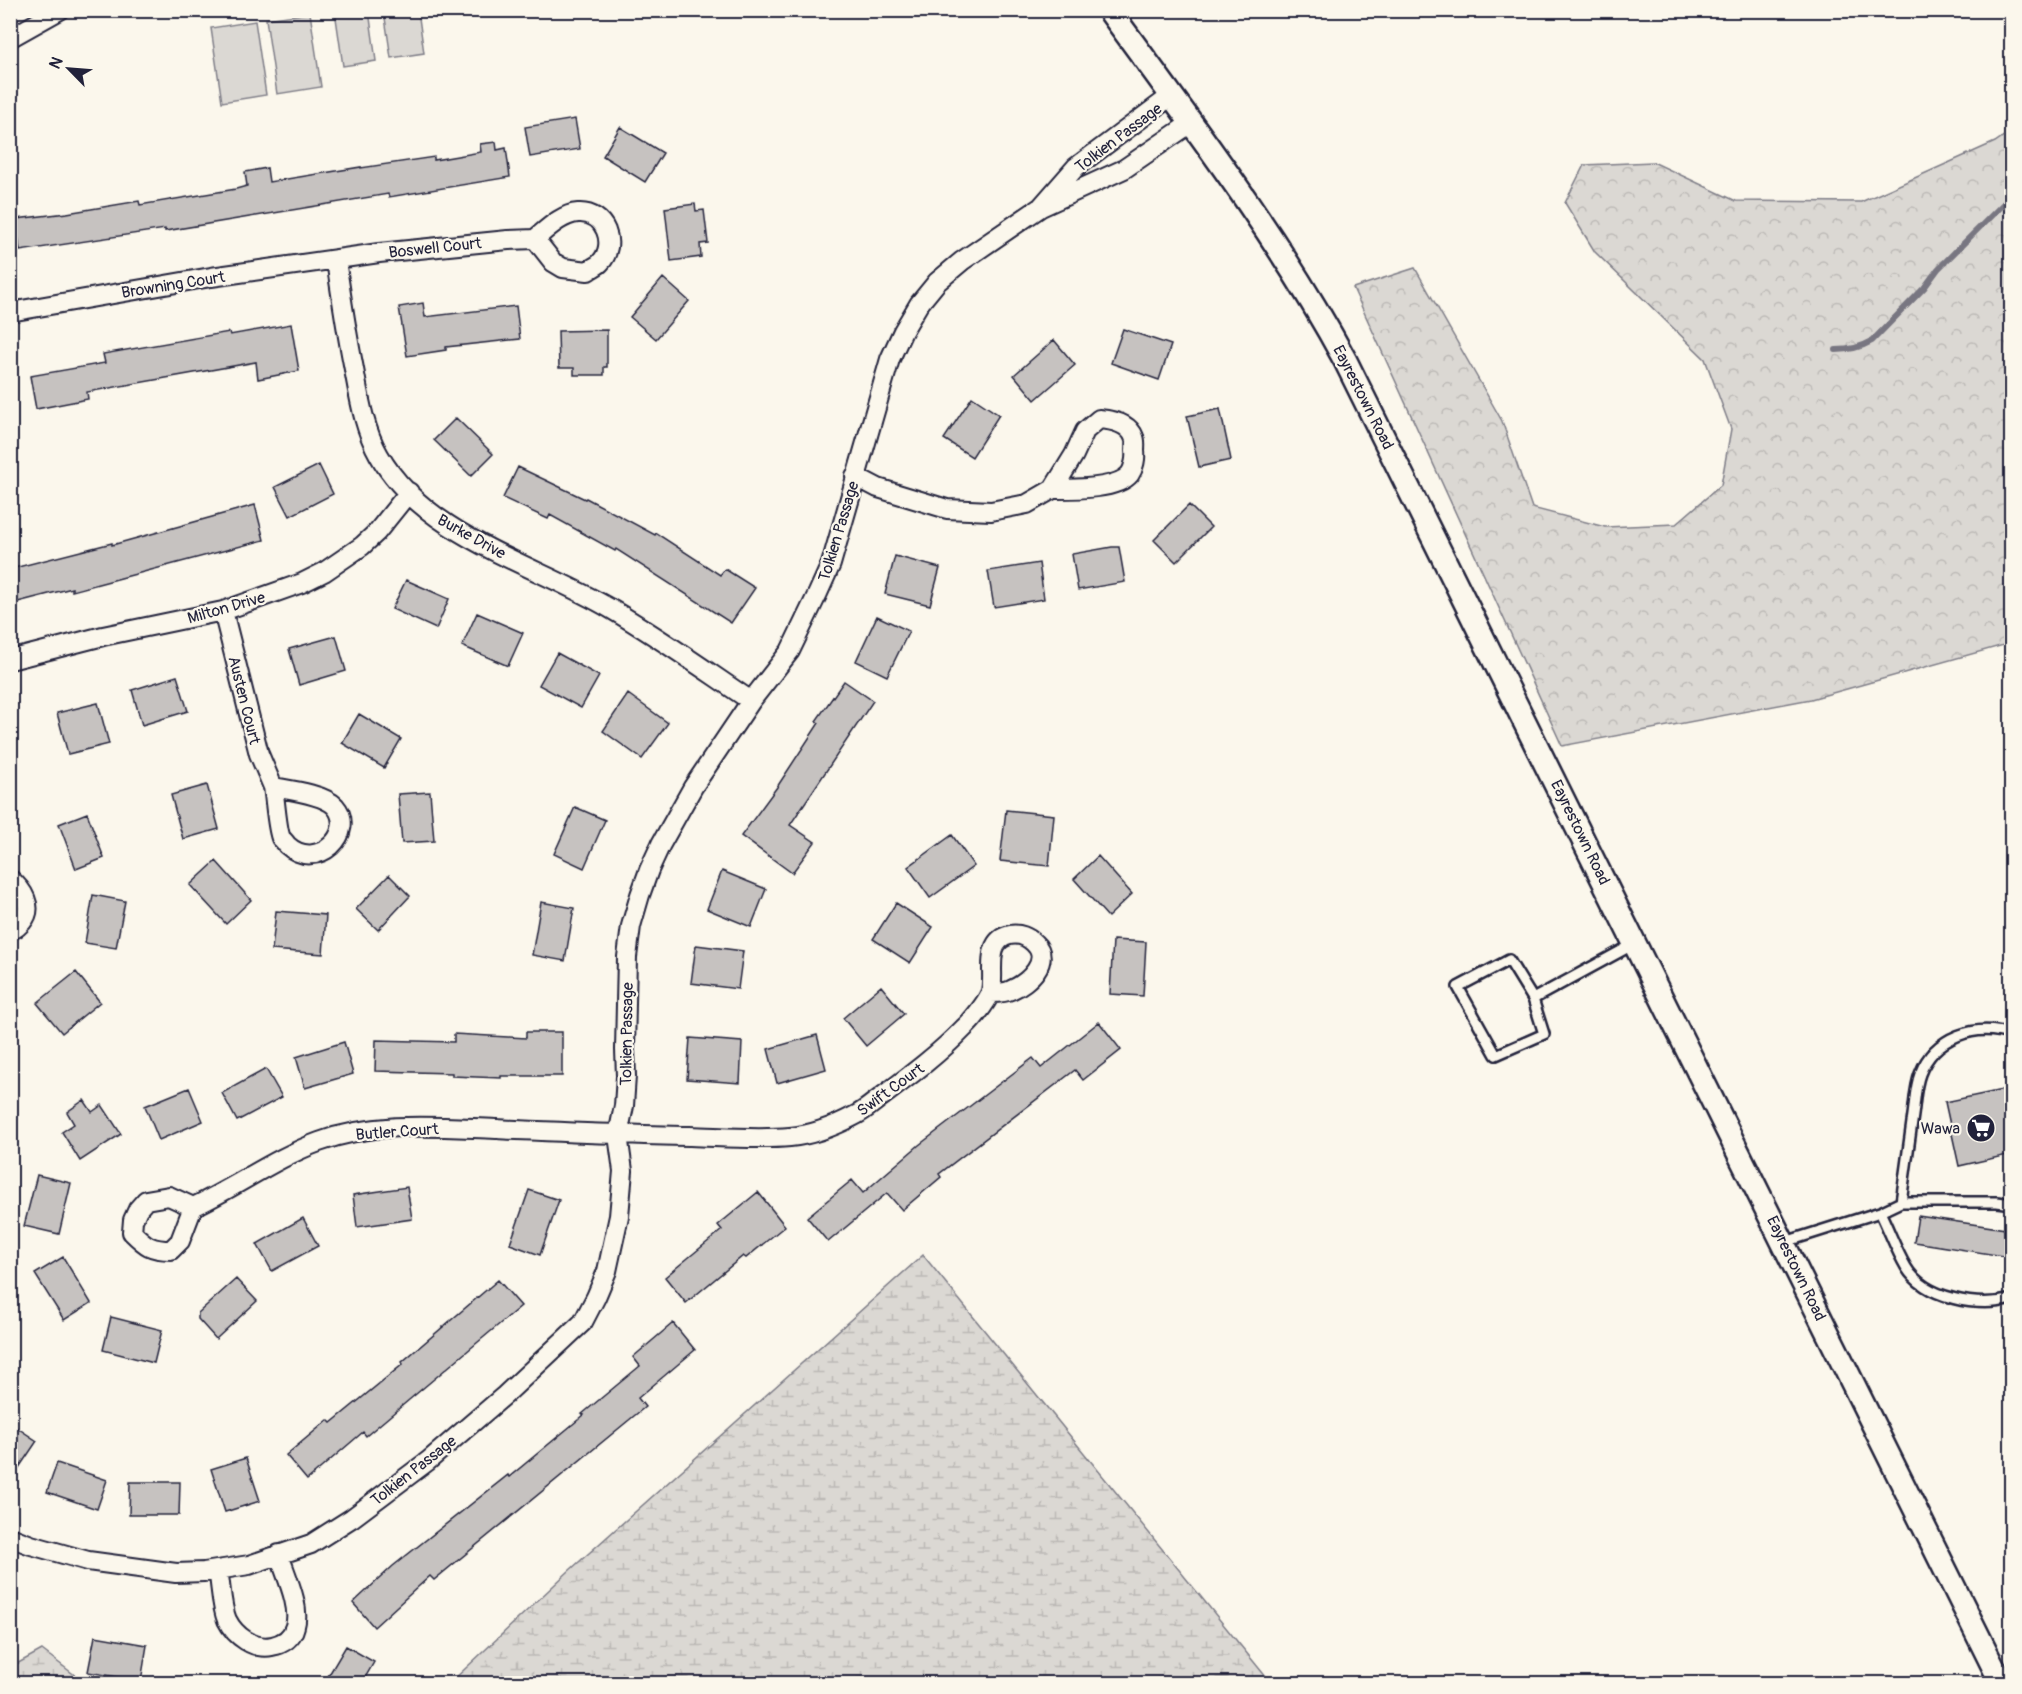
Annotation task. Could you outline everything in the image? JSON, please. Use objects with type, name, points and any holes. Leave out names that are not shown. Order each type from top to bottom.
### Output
[{"type":"street","points":[[10,38],[60,10]]},
{"type":"street","name":"Eayrestown Road","points":[[1109,10],[1270,234],[1317,308],[1345,360],[2002,1683]]},
{"type":"street","name":"Tolkien Passage","points":[[1041,207],[1076,167],[1172,96]]},
{"type":"street","name":"Tolkien Passage","points":[[10,1537],[59,1554],[116,1566],[176,1573],[249,1565],[311,1544],[394,1487],[505,1395],[583,1322],[603,1280],[614,1244],[619,1216],[623,1171],[618,1135],[624,1106],[626,1076],[627,957],[631,926],[640,895],[649,870],[676,815],[752,701],[790,651],[819,593],[831,564],[890,359],[903,331],[919,304],[937,282],[963,261],[1041,207],[1124,169],[1191,123]]},
{"type":"street","name":"Boswell Court","points":[[336,260],[379,253],[535,239]]},
{"type":"street","name":"Browning Court","points":[[10,312],[211,277],[336,260]]},
{"type":"street","name":"Burke Drive","points":[[336,260],[348,339],[365,424],[379,456],[408,492],[444,524],[611,609],[752,701]]},
{"type":"street","points":[[855,476],[878,488],[946,509],[991,511],[1027,504],[1053,489],[1074,455],[1085,431],[1099,419],[1112,420],[1126,426],[1134,437],[1136,458],[1130,474],[1113,484],[1087,489],[1053,489]]},
{"type":"street","name":"Milton Drive","points":[[10,660],[103,636],[223,611],[302,584],[362,546],[377,532],[408,492]]},
{"type":"street","name":"Austen Court","points":[[223,611],[259,754],[273,787]]},
{"type":"street","points":[[10,879],[22,890],[27,900],[26,917],[16,929],[10,930]]},
{"type":"street","name":"Swift Court","points":[[618,1135],[791,1137],[822,1130],[856,1116],[923,1065],[966,1026],[991,993]]},
{"type":"street","name":"Butler Court","points":[[193,1207],[318,1142],[365,1131],[414,1126],[618,1135]]},
{"type":"street","points":[[218,1570],[226,1618],[235,1632],[253,1645],[267,1647],[280,1645],[290,1637],[295,1626],[296,1614],[279,1554]]},
{"type":"lane","points":[[1533,999],[1636,943]]},
{"type":"lane","points":[[1509,960],[1533,999],[1544,1034],[1496,1055],[1458,987],[1509,960]]},
{"type":"lane","points":[[1901,1202],[1918,1081],[1927,1062],[1940,1046],[1965,1033],[1986,1030],[2012,1035]]},
{"type":"lane","points":[[1785,1242],[1880,1212],[1901,1202],[2012,1204]]},
{"type":"lane","points":[[1880,1212],[1906,1269],[1930,1288],[1949,1298],[1969,1302],[1990,1303],[2012,1299]]},
{"type":"green space","points":[[335,11],[369,11],[376,61],[343,66]]},
{"type":"green space","points":[[384,11],[418,11],[424,53],[391,58]]},
{"type":"green space","points":[[310,13],[321,87],[277,94],[266,19]]},
{"type":"green space","points":[[255,21],[266,95],[222,102],[211,28]]},
{"type":"green space","points":[[2011,131],[2011,643],[1811,699],[1562,746],[1353,288],[1415,268],[1502,421],[1532,508],[1605,527],[1676,524],[1721,485],[1731,429],[1705,359],[1595,252],[1565,203],[1584,165],[1653,162],[1736,201],[1861,202],[1995,142]]},
{"type":"green space","points":[[923,1255],[1271,1683],[450,1683],[570,1570]]},
{"type":"green space","points":[[42,1650],[85,1683],[11,1683],[11,1667]]},
{"type":"building","points":[[575,119],[580,149],[530,157],[525,127]]},
{"type":"building","points":[[620,127],[663,153],[645,182],[603,156]]},
{"type":"building","points":[[496,142],[497,150],[506,148],[510,177],[389,197],[388,194],[165,231],[165,229],[20,251],[16,219],[139,201],[140,205],[236,189],[247,186],[245,172],[267,168],[269,182],[361,167],[434,157],[434,160],[481,152],[480,144]]},
{"type":"building","points":[[695,204],[696,211],[704,210],[708,243],[700,244],[701,257],[671,261],[665,208]]},
{"type":"building","points":[[663,278],[689,301],[656,339],[630,317]]},
{"type":"building","points":[[423,303],[425,317],[516,306],[520,339],[446,347],[446,350],[407,356],[399,307]]},
{"type":"building","points":[[291,324],[299,371],[258,379],[256,362],[87,392],[88,399],[36,409],[30,376],[105,363],[103,354],[229,332],[230,335]]},
{"type":"building","points":[[1123,329],[1171,345],[1159,380],[1111,363]]},
{"type":"building","points":[[607,330],[607,367],[604,367],[604,375],[574,375],[574,368],[559,368],[558,331]]},
{"type":"building","points":[[1054,340],[1075,365],[1035,400],[1014,375]]},
{"type":"building","points":[[972,397],[999,415],[972,457],[944,439]]},
{"type":"building","points":[[1220,409],[1231,460],[1199,467],[1187,416]]},
{"type":"building","points":[[456,418],[493,454],[471,476],[434,440]]},
{"type":"building","points":[[319,465],[333,494],[290,516],[275,487]]},
{"type":"building","points":[[518,467],[586,498],[655,535],[656,533],[720,575],[725,569],[755,588],[731,623],[616,549],[615,551],[550,515],[548,519],[503,498]]},
{"type":"building","points":[[255,505],[264,540],[72,591],[72,588],[10,604],[10,569],[112,543],[112,545]]},
{"type":"building","points":[[1189,505],[1211,527],[1176,562],[1154,540]]},
{"type":"building","points":[[1119,547],[1125,582],[1078,590],[1072,554]]},
{"type":"building","points":[[895,556],[940,568],[930,605],[885,594]]},
{"type":"building","points":[[1039,563],[1044,599],[994,607],[988,571]]},
{"type":"building","points":[[406,580],[449,599],[436,629],[392,609]]},
{"type":"building","points":[[477,613],[523,633],[508,666],[462,646]]},
{"type":"building","points":[[877,616],[909,631],[887,676],[856,661]]},
{"type":"building","points":[[336,636],[346,671],[299,685],[289,649]]},
{"type":"building","points":[[557,653],[599,676],[581,708],[539,685]]},
{"type":"building","points":[[177,676],[188,711],[142,725],[132,690]]},
{"type":"building","points":[[844,681],[873,701],[790,825],[815,842],[792,873],[741,836],[777,787],[819,723],[816,721]]},
{"type":"building","points":[[628,694],[668,723],[642,759],[603,731]]},
{"type":"building","points":[[98,703],[109,744],[68,754],[57,713]]},
{"type":"building","points":[[359,714],[401,739],[384,768],[342,743]]},
{"type":"building","points":[[207,785],[219,829],[183,839],[171,795]]},
{"type":"building","points":[[430,792],[434,841],[402,843],[398,794]]},
{"type":"building","points":[[575,807],[605,820],[584,868],[554,854]]},
{"type":"building","points":[[1006,810],[1054,815],[1049,866],[1000,861]]},
{"type":"building","points":[[87,813],[104,858],[76,869],[59,824]]},
{"type":"building","points":[[952,835],[974,866],[930,898],[908,867]]},
{"type":"building","points":[[1098,856],[1132,894],[1108,917],[1074,879]]},
{"type":"building","points":[[216,861],[251,900],[226,924],[190,885]]},
{"type":"building","points":[[722,871],[766,889],[751,927],[707,909]]},
{"type":"building","points":[[389,875],[410,896],[378,930],[356,909]]},
{"type":"building","points":[[93,895],[125,901],[116,948],[85,943]]},
{"type":"building","points":[[541,902],[574,908],[565,961],[532,955]]},
{"type":"building","points":[[896,903],[933,927],[910,963],[873,939]]},
{"type":"building","points":[[276,911],[326,915],[323,954],[272,950]]},
{"type":"building","points":[[1113,940],[1146,942],[1143,996],[1110,994]]},
{"type":"building","points":[[696,945],[743,951],[738,989],[691,983]]},
{"type":"building","points":[[76,972],[100,1002],[62,1033],[37,1003]]},
{"type":"building","points":[[881,986],[904,1014],[866,1046],[843,1018]]},
{"type":"building","points":[[1099,1022],[1121,1050],[1083,1080],[1075,1070],[939,1174],[941,1177],[902,1210],[887,1193],[828,1242],[807,1217],[852,1180],[863,1193],[919,1145],[1033,1058],[1041,1068]]},
{"type":"building","points":[[526,1032],[562,1032],[562,1076],[501,1076],[501,1078],[452,1076],[452,1073],[375,1071],[376,1040],[454,1042],[454,1034],[526,1038]]},
{"type":"building","points":[[817,1035],[826,1069],[777,1083],[768,1049]]},
{"type":"building","points":[[690,1038],[742,1042],[740,1083],[687,1079]]},
{"type":"building","points":[[344,1042],[353,1074],[305,1088],[296,1057]]},
{"type":"building","points":[[266,1069],[282,1097],[237,1121],[222,1093]]},
{"type":"building","points":[[189,1088],[203,1121],[159,1140],[145,1106]]},
{"type":"building","name":"Wawa","points":[[2012,1088],[2012,1154],[1959,1166],[1945,1102]]},
{"type":"building","points":[[84,1100],[92,1112],[102,1105],[121,1134],[80,1161],[62,1132],[74,1124],[67,1112]]},
{"type":"building","points":[[37,1175],[71,1183],[59,1234],[24,1226]]},
{"type":"building","points":[[407,1187],[412,1219],[357,1227],[353,1195]]},
{"type":"building","points":[[529,1190],[559,1200],[540,1255],[510,1244]]},
{"type":"building","points":[[758,1192],[785,1226],[746,1258],[743,1256],[686,1303],[665,1277],[722,1230],[718,1225]]},
{"type":"building","points":[[1918,1216],[2012,1230],[2009,1257],[1914,1242]]},
{"type":"building","points":[[303,1218],[318,1246],[272,1271],[257,1244]]},
{"type":"building","points":[[63,1257],[91,1303],[64,1320],[35,1274]]},
{"type":"building","points":[[236,1279],[257,1301],[216,1339],[198,1319],[198,1313]]},
{"type":"building","points":[[498,1280],[521,1306],[366,1436],[363,1432],[307,1480],[286,1455],[328,1420],[331,1423],[403,1364],[402,1362]]},
{"type":"building","points":[[111,1317],[162,1330],[154,1363],[103,1350]]},
{"type":"building","points":[[673,1323],[695,1350],[638,1398],[645,1407],[434,1580],[430,1576],[374,1627],[353,1603],[393,1566],[508,1475],[509,1477],[640,1366],[633,1357]]},
{"type":"building","points":[[10,1423],[37,1441],[10,1481]]},
{"type":"building","points":[[246,1458],[260,1501],[225,1512],[211,1469]]},
{"type":"building","points":[[57,1463],[107,1480],[97,1509],[47,1492]]},
{"type":"building","points":[[130,1482],[180,1482],[179,1515],[129,1515]]},
{"type":"building","points":[[95,1636],[147,1645],[141,1681],[88,1672]]},
{"type":"building","points":[[346,1646],[374,1662],[362,1683],[324,1683]]},
{"type":"waterway","points":[[1836,350],[1855,348],[1872,341],[1924,288],[1938,269],[2012,195]]},
{"type":"place","name":"Wawa","points":[[1981,1128]]}]
